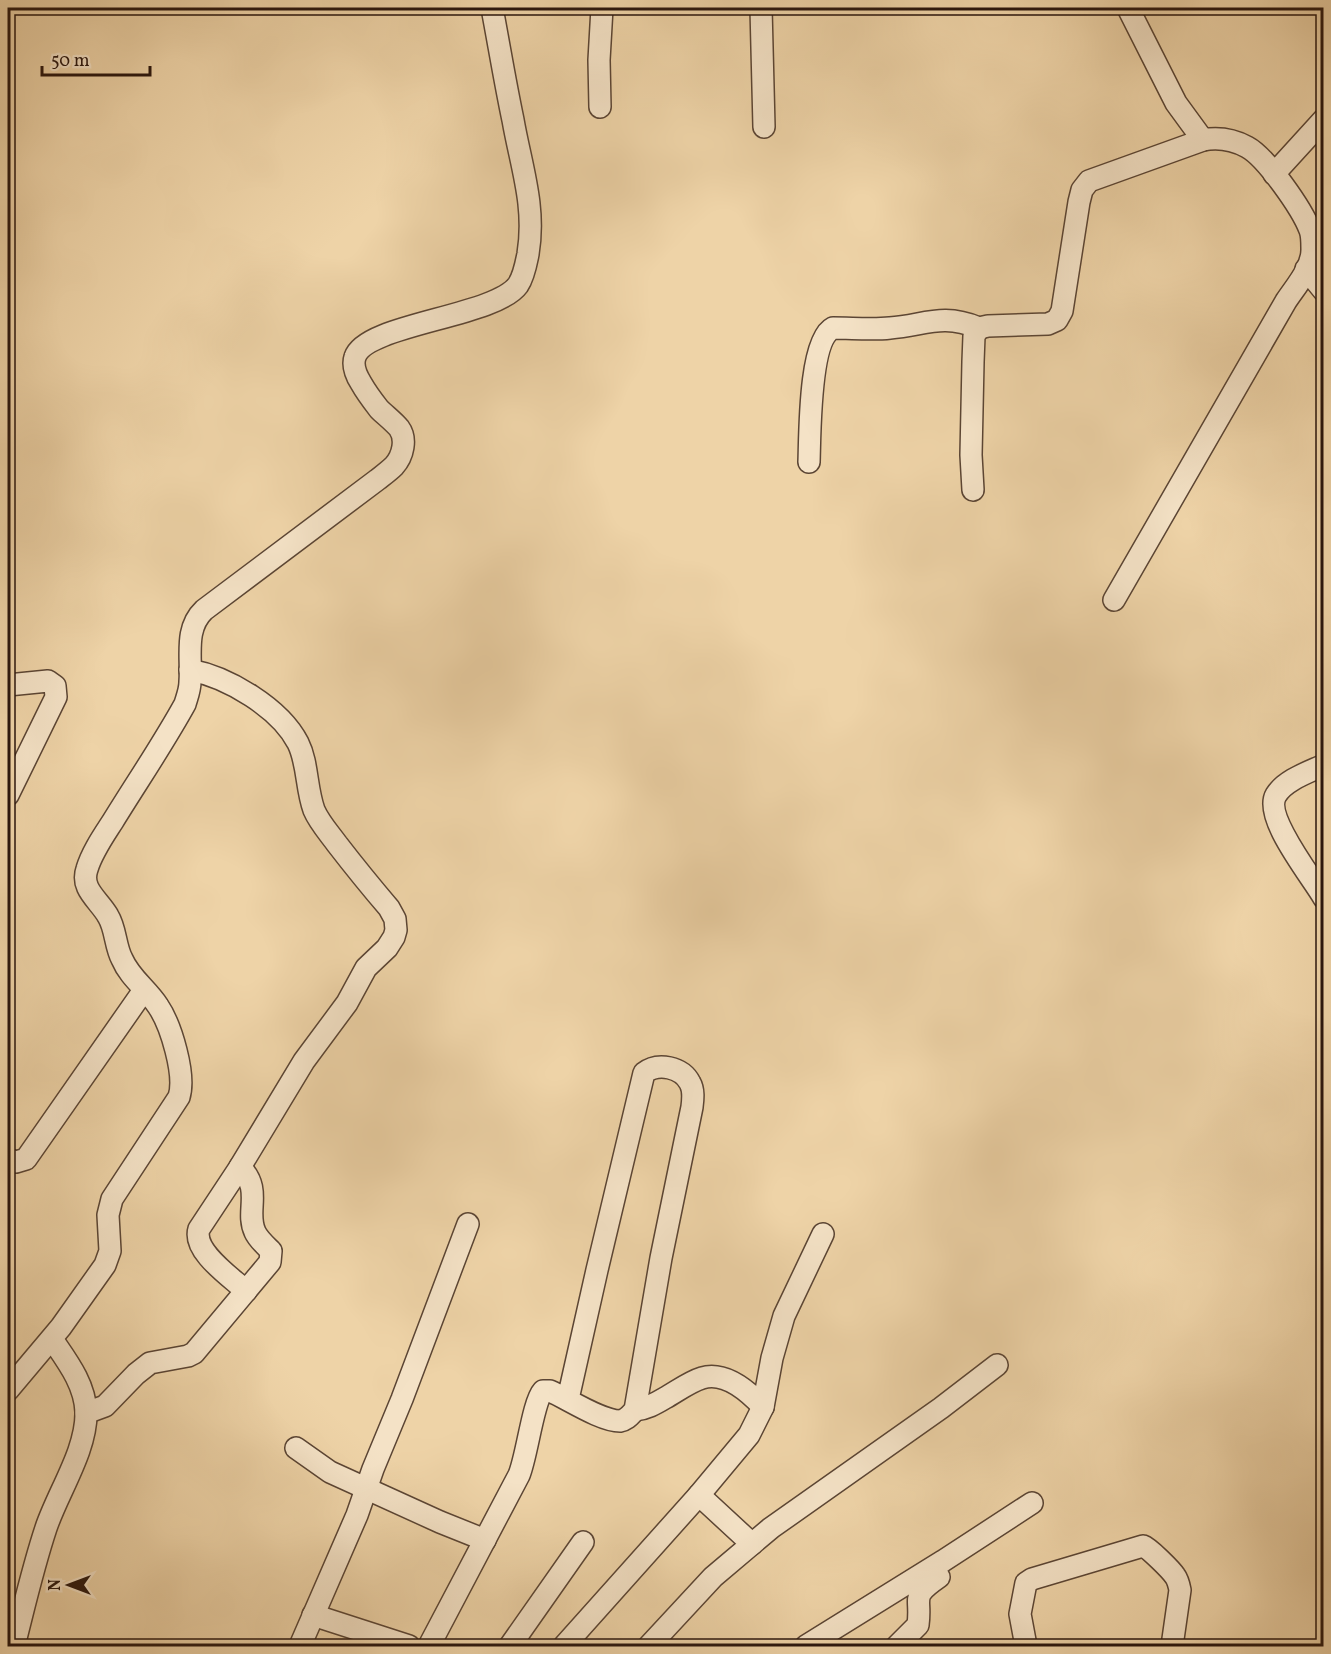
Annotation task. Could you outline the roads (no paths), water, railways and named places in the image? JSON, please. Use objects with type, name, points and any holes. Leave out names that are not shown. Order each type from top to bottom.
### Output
[{"type":"street","points":[[8,1390],[52,1339],[105,1265],[110,1251],[108,1215],[112,1199],[181,1091],[179,1066],[158,1006],[131,974],[121,958],[108,915],[87,888],[85,878],[87,868],[104,836],[185,705],[189,693],[192,630],[198,616],[395,465],[402,453],[403,439],[399,428],[380,410],[357,376],[354,365],[355,355],[362,346],[401,329],[485,304],[506,294],[518,285],[525,269],[529,249],[530,196],[516,140],[492,8]]},
{"type":"street","points":[[600,107],[599,60],[602,8]]},
{"type":"street","points":[[761,8],[764,128]]},
{"type":"street","points":[[1128,8],[1176,103],[1203,140]]},
{"type":"street","points":[[1274,174],[1323,119]]},
{"type":"street","points":[[809,462],[815,368],[822,339],[827,331],[833,328],[889,328],[933,320],[964,322],[979,328],[1048,324],[1057,320],[1062,311],[1082,190],[1089,181],[1203,140],[1216,137],[1232,140],[1249,148],[1274,174],[1311,231],[1313,251],[1306,269],[1114,600]]},
{"type":"street","points":[[1306,269],[1323,291]]},
{"type":"street","points":[[973,490],[971,455],[973,362],[974,336],[979,328]]},
{"type":"street","points":[[190,670],[231,684],[258,701],[285,724],[298,744],[305,765],[314,810],[389,908],[395,919],[396,930],[387,948],[366,968],[347,1003],[304,1061],[197,1234],[205,1253],[246,1291]]},
{"type":"street","points":[[8,685],[48,681],[55,686],[56,697],[8,795]]},
{"type":"street","points":[[1323,765],[1284,786],[1276,795],[1273,805],[1285,837],[1323,898]]},
{"type":"street","points":[[8,1159],[16,1162],[26,1159],[144,990]]},
{"type":"street","points":[[568,1399],[644,1073],[651,1067],[662,1066],[686,1077],[691,1084],[693,1094],[631,1415]]},
{"type":"street","points":[[86,1413],[105,1406],[150,1363],[194,1353],[270,1263],[271,1251],[254,1231],[252,1192],[247,1174],[240,1167]]},
{"type":"street","points":[[300,1647],[339,1561],[468,1224]]},
{"type":"street","points":[[564,1647],[699,1496],[749,1435],[763,1407],[772,1358],[784,1316],[823,1234]]},
{"type":"street","points":[[14,1647],[38,1555],[57,1498],[81,1445],[86,1413],[79,1382],[52,1339]]},
{"type":"street","points":[[649,1647],[713,1577],[752,1544],[997,1365]]},
{"type":"street","points":[[429,1647],[524,1463],[540,1395],[543,1391],[550,1391],[609,1419],[619,1421],[652,1406],[701,1378],[712,1377],[728,1380],[749,1392],[763,1407]]},
{"type":"street","points":[[296,1448],[330,1472],[485,1540]]},
{"type":"street","points":[[699,1496],[752,1544]]},
{"type":"street","points":[[806,1647],[1032,1503]]},
{"type":"street","points":[[510,1647],[583,1542]]},
{"type":"street","points":[[1026,1647],[1020,1614],[1026,1583],[1032,1579],[1143,1546],[1151,1550],[1179,1582],[1180,1590],[1172,1647]]},
{"type":"street","points":[[897,1647],[918,1625],[920,1591],[942,1575],[945,1568],[943,1561]]},
{"type":"street","points":[[313,1615],[409,1647]]}]
